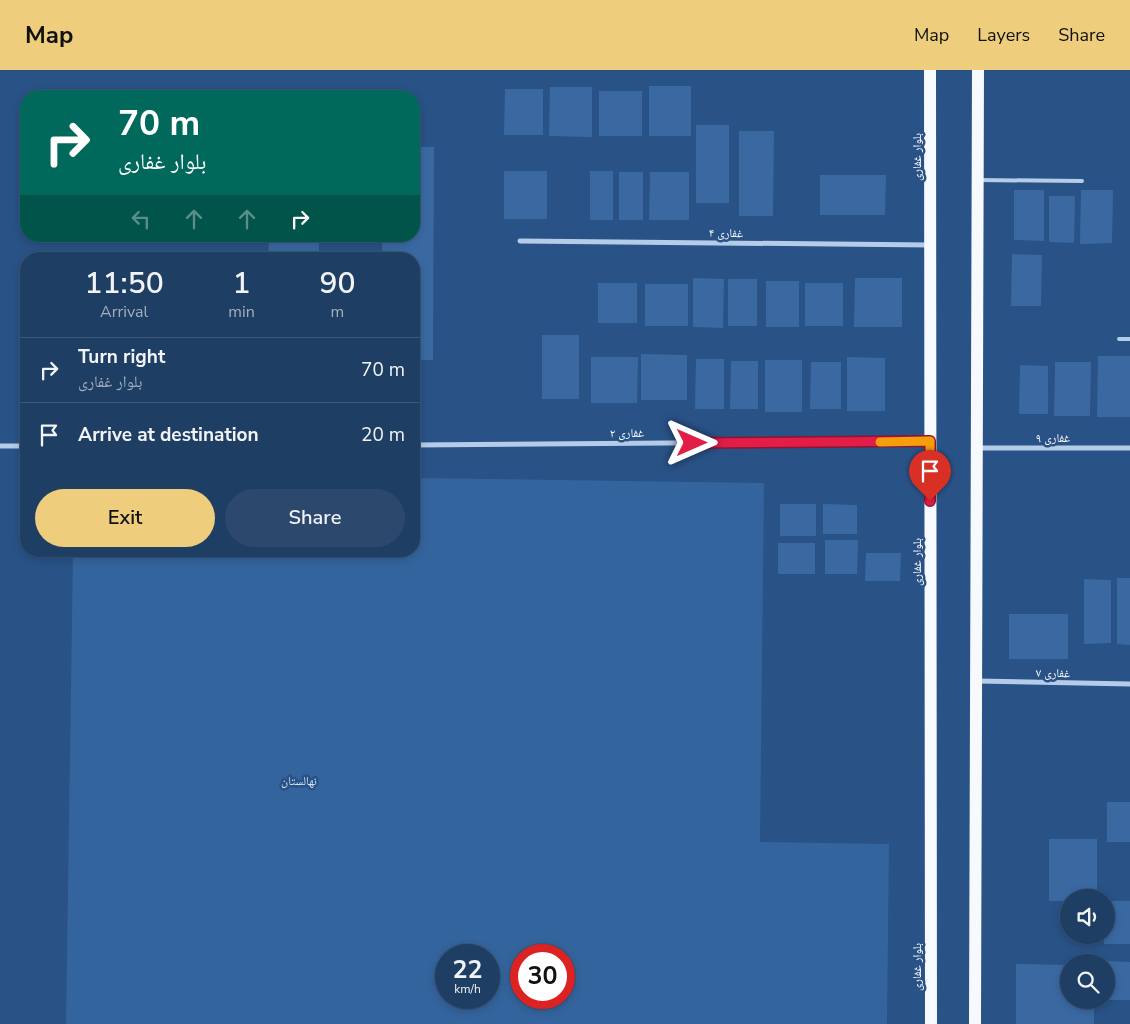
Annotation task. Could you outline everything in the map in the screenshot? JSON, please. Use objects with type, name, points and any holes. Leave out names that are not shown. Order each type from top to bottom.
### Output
[{"type":"main road","name":"بلوار غفاری","points":[[930,70],[931,1024]]},
{"type":"main road","points":[[975,1024],[978,70]]},
{"type":"street","name":"غفاری ۴","points":[[520,241],[931,245]]},
{"type":"street","name":"غفاری ۲","points":[[420,445],[930,441]]},
{"type":"street","points":[[0,446],[20,446]]},
{"type":"street","name":"غفاری ۹","points":[[977,448],[1130,448]]},
{"type":"street","name":"غفاری ۷","points":[[976,681],[1130,684]]},
{"type":"lane","points":[[978,180],[1082,181]]},
{"type":"lane","points":[[1119,339],[1130,339]]},
{"type":"green space","name":"نهالستان","points":[[420,478],[764,483],[760,842],[889,844],[887,1024],[66,1024],[73,557],[420,557]]},
{"type":"building","points":[[649,86],[691,86],[691,136],[649,136]]},
{"type":"building","points":[[550,87],[592,87],[592,137],[549,136]]},
{"type":"building","points":[[505,89],[543,89],[543,135],[504,135]]},
{"type":"building","points":[[599,91],[642,91],[642,136],[599,136]]},
{"type":"building","points":[[696,125],[729,125],[729,203],[696,203]]},
{"type":"building","points":[[739,131],[774,131],[773,216],[739,216]]},
{"type":"building","points":[[420,147],[434,147],[433,360],[420,360],[420,252],[382,252],[382,242],[420,242]]},
{"type":"building","points":[[504,171],[547,171],[547,219],[504,219]]},
{"type":"building","points":[[590,171],[613,171],[613,220],[590,220]]},
{"type":"building","points":[[619,172],[643,172],[643,220],[619,220]]},
{"type":"building","points":[[650,172],[689,172],[689,220],[649,220]]},
{"type":"building","points":[[820,175],[886,175],[885,215],[820,215]]},
{"type":"building","points":[[1014,190],[1044,190],[1044,241],[1014,240]]},
{"type":"building","points":[[1081,190],[1113,190],[1112,243],[1080,244]]},
{"type":"building","points":[[1049,196],[1075,196],[1074,243],[1049,242]]},
{"type":"building","points":[[269,242],[319,242],[319,252],[268,252]]},
{"type":"building","points":[[1012,254],[1042,255],[1041,306],[1011,306]]},
{"type":"building","points":[[693,278],[724,279],[723,328],[693,327]]},
{"type":"building","points":[[855,278],[902,278],[902,327],[854,327]]},
{"type":"building","points":[[728,279],[757,279],[757,326],[728,326]]},
{"type":"building","points":[[766,281],[799,281],[799,327],[766,327]]},
{"type":"building","points":[[598,283],[637,283],[637,323],[598,323]]},
{"type":"building","points":[[805,283],[843,283],[843,326],[805,326]]},
{"type":"building","points":[[645,284],[688,284],[688,326],[645,326]]},
{"type":"building","points":[[542,335],[579,335],[579,399],[542,399]]},
{"type":"building","points":[[641,354],[687,355],[687,400],[641,400]]},
{"type":"building","points":[[1098,356],[1130,356],[1130,417],[1097,417]]},
{"type":"building","points":[[591,357],[638,357],[637,403],[591,403]]},
{"type":"building","points":[[847,357],[885,358],[885,411],[847,411]]},
{"type":"building","points":[[696,359],[724,359],[724,409],[695,409]]},
{"type":"building","points":[[765,360],[802,360],[802,412],[765,412]]},
{"type":"building","points":[[731,361],[758,361],[758,409],[730,409]]},
{"type":"building","points":[[811,362],[841,362],[841,409],[810,409]]},
{"type":"building","points":[[1055,362],[1091,362],[1090,416],[1054,416]]},
{"type":"building","points":[[1020,365],[1048,366],[1048,414],[1019,414]]},
{"type":"building","points":[[780,504],[816,504],[816,536],[780,536]]},
{"type":"building","points":[[823,504],[857,505],[857,534],[823,534]]},
{"type":"building","points":[[825,540],[858,540],[857,574],[825,574]]},
{"type":"building","points":[[778,543],[815,543],[815,574],[778,574]]},
{"type":"building","points":[[866,553],[901,553],[900,581],[865,581]]},
{"type":"building","points":[[1117,578],[1130,578],[1130,645],[1117,644]]},
{"type":"building","points":[[1084,579],[1111,580],[1111,643],[1084,644]]},
{"type":"building","points":[[1009,614],[1068,614],[1068,659],[1009,659]]},
{"type":"building","points":[[1107,802],[1130,802],[1130,842],[1107,842]]},
{"type":"building","points":[[1049,839],[1097,839],[1097,889],[1060,889],[1060,901],[1049,901]]},
{"type":"building","points":[[1115,901],[1130,901],[1130,944],[1115,944]]},
{"type":"building","points":[[1115,961],[1130,962],[1130,1000],[1115,1000]]},
{"type":"building","points":[[1016,964],[1060,965],[1060,1009],[1094,1009],[1094,1024],[1016,1024]]},
{"type":"slow traffic","points":[[880,442],[930,441],[930,450]]},
{"type":"route","points":[[692,443],[930,441],[930,501]]}]
